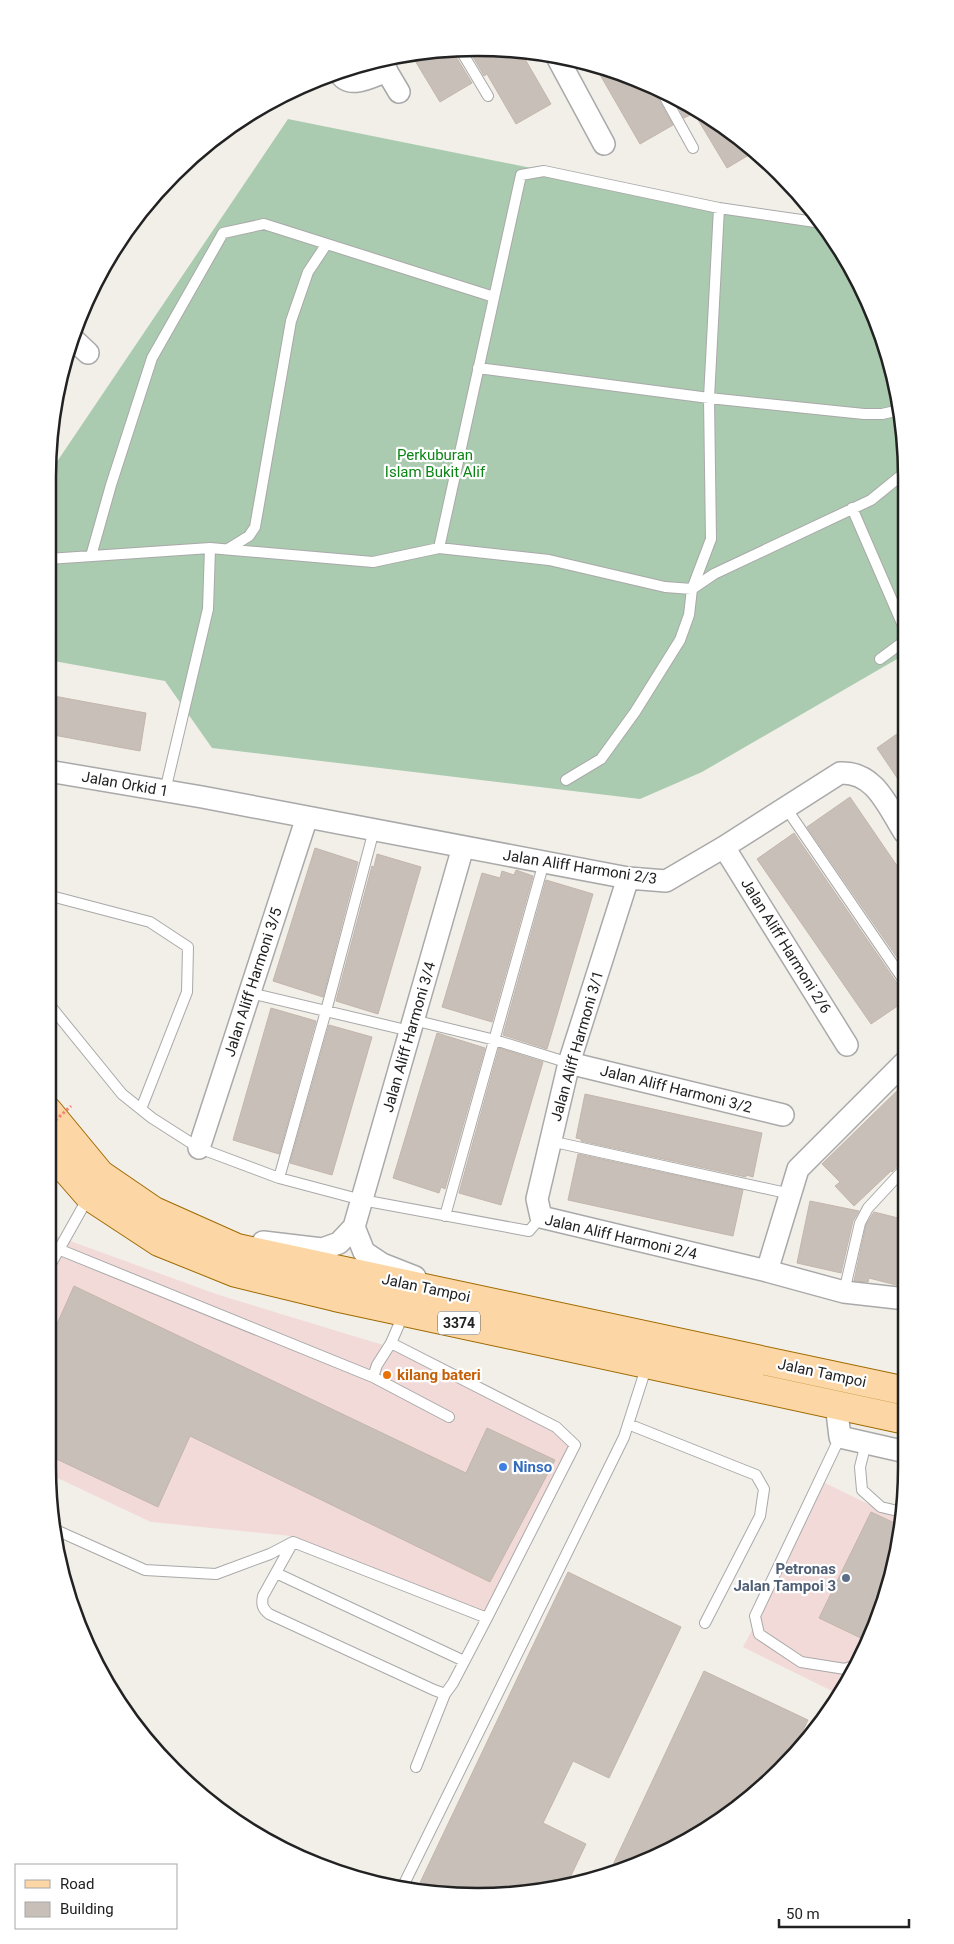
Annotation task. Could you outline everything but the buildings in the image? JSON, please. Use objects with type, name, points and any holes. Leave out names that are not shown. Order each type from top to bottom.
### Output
[{"type":"main road","name":"Jalan Tampoi","points":[[59,1108],[100,1174],[154,1210],[237,1248],[898,1389]]},
{"type":"main road","name":"Jalan Tampoi","points":[[56,1169],[89,1196],[160,1242],[236,1273],[404,1312],[898,1418]]},
{"type":"street","points":[[561,65],[604,144]]},
{"type":"street","points":[[384,67],[399,92]]},
{"type":"street","points":[[345,78],[357,82],[378,68]]},
{"type":"street","points":[[78,344],[88,353]]},
{"type":"street","name":"Jalan Orkid 1","points":[[56,772],[202,797]]},
{"type":"street","name":"Jalan Aliff Harmoni 2/3","points":[[202,797],[628,878],[666,881],[724,847],[840,773],[849,773],[866,779],[874,786],[898,823]]},
{"type":"street","name":"Jalan Aliff Harmoni 3/5","points":[[199,1148],[307,817]]},
{"type":"street","name":"Jalan Aliff Harmoni 3/4","points":[[355,1226],[463,847]]},
{"type":"street","name":"Jalan Aliff Harmoni 2/6","points":[[724,847],[847,1045]]},
{"type":"street","name":"Jalan Aliff Harmoni 3/1","points":[[541,1216],[536,1199],[569,1063],[628,878]]},
{"type":"street","name":"Jalan Aliff Harmoni 3/2","points":[[569,1063],[783,1114]]},
{"type":"street","points":[[767,1271],[798,1169],[898,1069]]},
{"type":"street","name":"Jalan Aliff Harmoni 2/4","points":[[541,1216],[767,1271],[844,1292],[898,1298]]},
{"type":"street","points":[[181,1223],[265,1243],[322,1249],[339,1243],[355,1226],[364,1252],[382,1264],[458,1295]]},
{"type":"street","points":[[836,1404],[840,1437],[898,1450]]},
{"type":"lane","points":[[464,56],[488,96]]},
{"type":"lane","points":[[668,103],[693,148]]},
{"type":"lane","points":[[439,548],[521,175],[544,171],[719,208],[811,221]]},
{"type":"lane","points":[[566,780],[601,759],[635,712],[680,640],[689,615],[692,589],[711,538],[709,398],[719,208]]},
{"type":"lane","points":[[91,556],[111,485],[152,358],[222,233],[264,224],[494,297]]},
{"type":"lane","points":[[228,549],[249,536],[255,526],[292,321],[308,272],[326,245]]},
{"type":"lane","points":[[478,368],[709,398],[864,414],[892,412]]},
{"type":"lane","points":[[56,558],[210,548],[374,562],[439,548],[549,560],[665,587],[692,589],[714,574],[871,500],[898,478]]},
{"type":"lane","points":[[852,508],[898,614]]},
{"type":"lane","points":[[165,791],[208,609],[210,548]]},
{"type":"lane","points":[[880,659],[898,647]]},
{"type":"lane","points":[[786,808],[898,972]]},
{"type":"lane","points":[[279,1178],[374,830]]},
{"type":"lane","points":[[445,1216],[544,862]]},
{"type":"lane","points":[[56,898],[150,922],[188,947],[187,992],[141,1109]]},
{"type":"lane","points":[[250,993],[326,1011],[495,1040],[569,1063]]},
{"type":"lane","name":"Jalan Aliff Harmoni 2/4","points":[[56,1012],[122,1094],[199,1148],[279,1178],[362,1201],[529,1231],[541,1216]]},
{"type":"lane","points":[[550,1141],[791,1194]]},
{"type":"lane","points":[[844,1292],[860,1223],[868,1208],[898,1176]]},
{"type":"lane","points":[[56,1253],[89,1196]]},
{"type":"lane","points":[[58,1249],[373,1377],[449,1417]]},
{"type":"lane","points":[[373,1377],[377,1366],[391,1343],[404,1312]]},
{"type":"lane","points":[[391,1343],[556,1427],[575,1445],[487,1618],[445,1694],[416,1767]]},
{"type":"lane","points":[[405,1882],[624,1437],[647,1364]]},
{"type":"lane","points":[[628,1424],[756,1475],[764,1489],[760,1516],[705,1623]]},
{"type":"lane","points":[[840,1437],[755,1616],[759,1634],[800,1662],[845,1670]]},
{"type":"lane","points":[[866,1443],[860,1467],[862,1490],[881,1507],[895,1510]]},
{"type":"lane","points":[[62,1533],[145,1570],[216,1574],[270,1554],[293,1542],[487,1618]]},
{"type":"lane","points":[[293,1542],[263,1596],[264,1610],[445,1694]]},
{"type":"lane","points":[[276,1573],[464,1661]]},
{"type":"shaded area","points":[[56,1236],[219,1295],[393,1348],[554,1431],[570,1446],[486,1612],[291,1536],[151,1522],[56,1477]]},
{"type":"shaded area","points":[[823,1482],[895,1517],[890,1549],[866,1628],[833,1691],[743,1647],[771,1594]]},
{"type":"green space","name":"Perkuburan Islam Bukit Alif","points":[[288,119],[814,225],[841,267],[866,316],[890,395],[897,449],[898,477],[898,658],[702,772],[640,799],[212,748],[165,681],[56,661],[57,462]]},
{"type":"place","name":"kilang bateri","points":[[387,1375]]},
{"type":"place","name":"Ninso","points":[[503,1467]]},
{"type":"place","name":"Petronas Jalan Tampoi 3","points":[[846,1578]]}]
